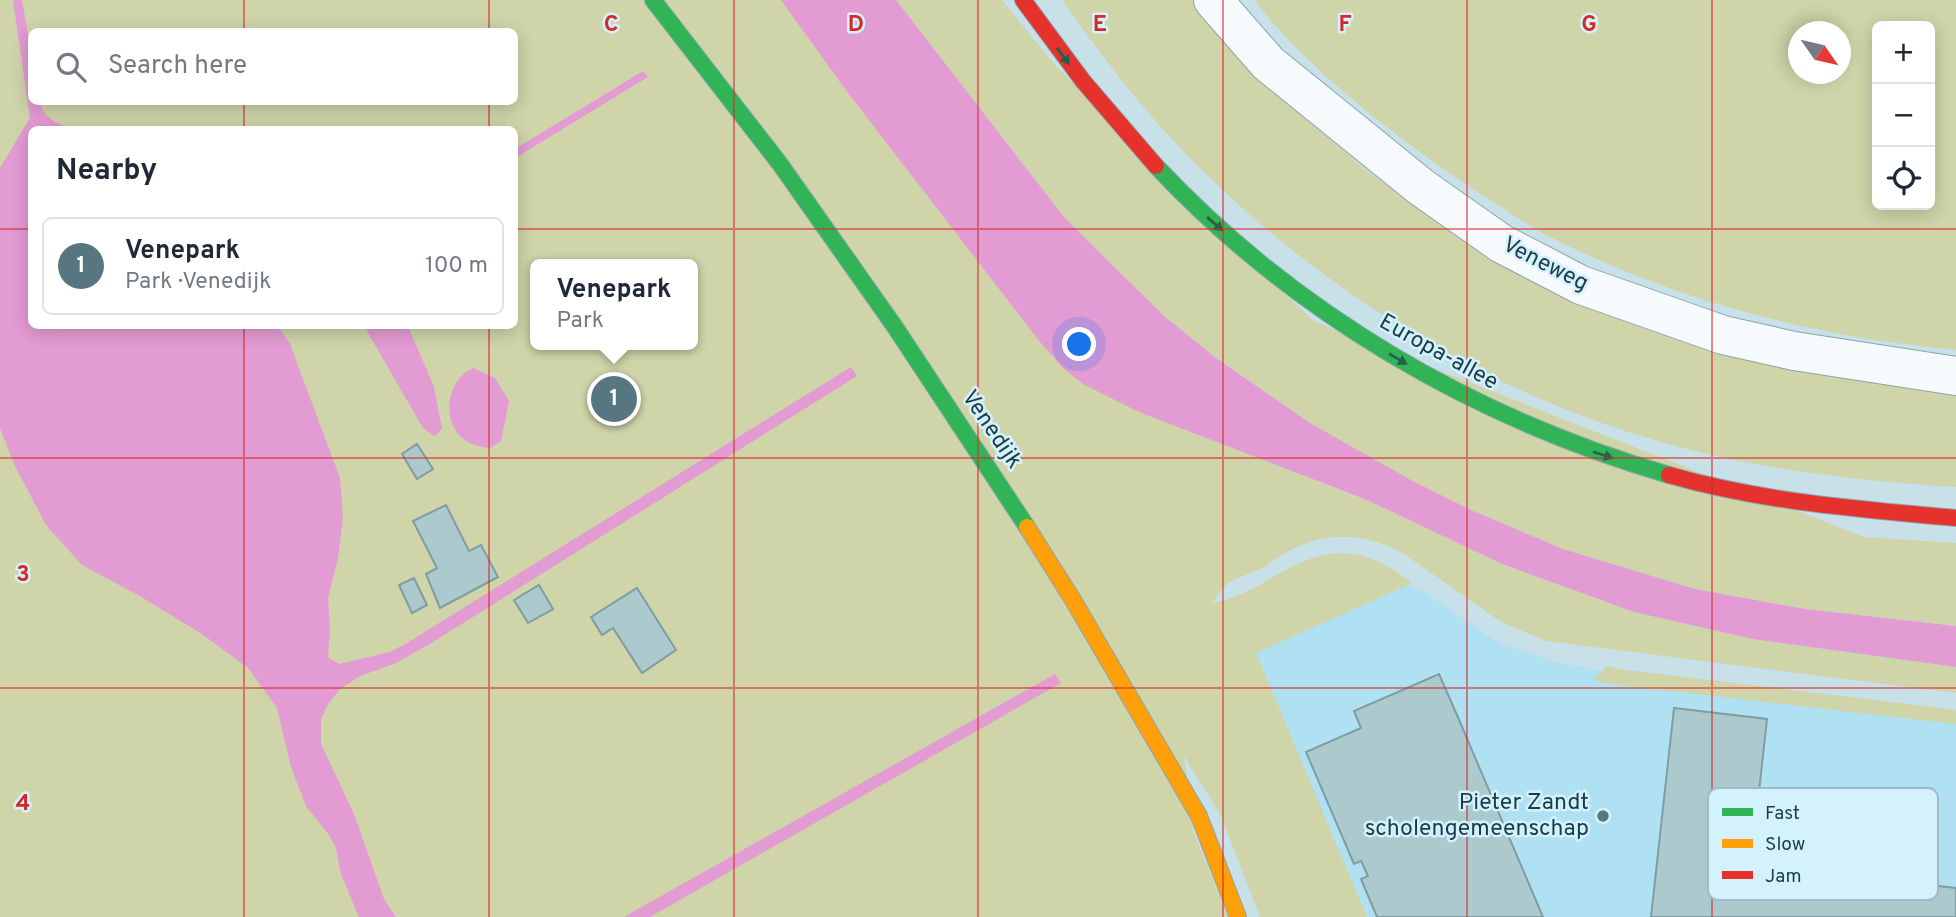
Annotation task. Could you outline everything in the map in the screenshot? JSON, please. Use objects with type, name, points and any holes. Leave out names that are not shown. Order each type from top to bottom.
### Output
[{"type":"main road","name":"Venedijk","points":[[653,0],[780,164],[895,327],[1073,600],[1199,816],[1238,917]]},
{"type":"main road","name":"Europa-allee","points":[[1023,0],[1061,55],[1100,104],[1196,206],[1254,258],[1305,297],[1361,337],[1413,368],[1469,399],[1567,443],[1702,484],[1799,502],[1956,518]]},
{"type":"main road","points":[[1043,0],[1074,46],[1091,65]]},
{"type":"main road","points":[[1252,234],[1273,252]]},
{"type":"main road","points":[[1536,410],[1595,434]]},
{"type":"street","name":"Veneweg","points":[[1213,0],[1268,64],[1421,187],[1502,244],[1581,285],[1723,335],[1794,351],[1956,376]]},
{"type":"shaded area","points":[[13,0],[22,0],[28,35],[28,104]]},
{"type":"shaded area","points":[[781,0],[896,0],[1064,217],[1164,316],[1216,358],[1310,423],[1469,509],[1563,549],[1695,589],[1805,609],[1956,626],[1956,667],[1753,639],[1634,612],[1502,564],[1367,500],[1139,412],[1083,384],[1063,368],[1040,342],[845,89]]},
{"type":"shaded area","points":[[643,71],[648,77],[518,156],[518,147]]},
{"type":"shaded area","points":[[28,105],[41,105],[50,119],[68,126],[28,126],[28,329],[280,329],[290,344],[340,478],[343,518],[338,558],[328,598],[328,657],[339,664],[390,652],[407,643],[851,367],[857,376],[433,642],[396,663],[360,676],[340,689],[328,704],[321,719],[321,744],[354,814],[384,899],[396,917],[359,917],[340,871],[336,848],[306,806],[291,767],[277,708],[248,668],[202,634],[82,565],[46,525],[15,466],[0,428],[0,168],[30,118]]},
{"type":"shaded area","points":[[366,329],[409,329],[434,387],[442,429],[434,436],[423,428]]},
{"type":"shaded area","points":[[473,368],[495,378],[509,401],[501,441],[490,448],[471,443],[459,435],[450,415],[449,404],[456,382]]},
{"type":"shaded area","name":"Pieter Zandt scholengemeenschap","points":[[1386,577],[1423,591],[1499,643],[1556,662],[1610,672],[1956,715],[1956,917],[1297,917],[1181,664]]},
{"type":"shaded area","points":[[1055,674],[1061,683],[650,917],[624,917]]},
{"type":"green space","points":[[0,0],[830,0],[1314,480],[1367,500],[1502,564],[1634,612],[1753,639],[1956,667],[1956,693],[1546,641],[1501,622],[1390,547],[1361,538],[1331,537],[1316,540],[1230,582],[1212,603],[1248,591],[1300,563],[1334,554],[1365,556],[1396,571],[1412,583],[1256,653],[1367,917],[1260,917],[1221,816],[1184,756],[1193,830],[1228,917],[0,917]]},
{"type":"green space","points":[[896,0],[1002,0],[1054,64],[1313,321],[1864,537],[1956,543],[1956,626],[1805,609],[1695,589],[1563,549],[1469,509],[1310,423],[1216,358],[1164,316],[1064,217]]},
{"type":"green space","points":[[1062,0],[1198,0],[1267,82],[1310,122],[1410,203],[1480,249],[1956,391],[1956,487],[1818,474],[1683,448],[1605,424],[1529,394],[1456,358],[1385,316],[1317,269],[1254,218],[1194,162],[1139,102]]},
{"type":"green space","points":[[1254,0],[1956,0],[1956,350],[1851,336],[1748,313],[1647,280],[1598,260],[1528,224],[1418,151],[1342,91],[1281,32]]},
{"type":"green space","points":[[1607,666],[1956,710],[1956,724],[1593,680]]},
{"type":"building","points":[[417,444],[433,469],[417,479],[402,454]]},
{"type":"building","points":[[446,505],[469,551],[481,545],[498,577],[440,608],[426,574],[437,568],[413,521]]},
{"type":"building","points":[[414,578],[427,605],[412,613],[399,585]]},
{"type":"building","points":[[539,585],[553,609],[528,623],[514,600]]},
{"type":"building","points":[[637,588],[676,650],[642,673],[613,628],[602,635],[591,617]]},
{"type":"building","points":[[1439,674],[1543,917],[1377,917],[1361,879],[1368,876],[1361,861],[1354,864],[1306,752],[1361,728],[1354,711]]},
{"type":"building","points":[[1674,708],[1767,719],[1759,788],[1708,788],[1708,900],[1938,900],[1938,886],[1956,888],[1956,917],[1651,917]]},
{"type":"traffic: fast","points":[[653,0],[780,164],[895,327],[1027,527]]},
{"type":"traffic: fast","points":[[1156,166],[1210,219],[1267,269],[1328,314],[1392,355],[1458,391],[1526,423],[1669,475]]},
{"type":"traffic: slow","points":[[1027,527],[1073,600],[1199,816],[1238,917]]},
{"type":"traffic: jam","points":[[1023,0],[1083,81],[1156,166]]},
{"type":"traffic: jam","points":[[1669,475],[1776,498],[1956,518]]},
{"type":"place","name":"Venepark","points":[[614,399]]},
{"type":"place","name":"Pieter Zandt scholengemeenschap","points":[[1603,816]]}]
